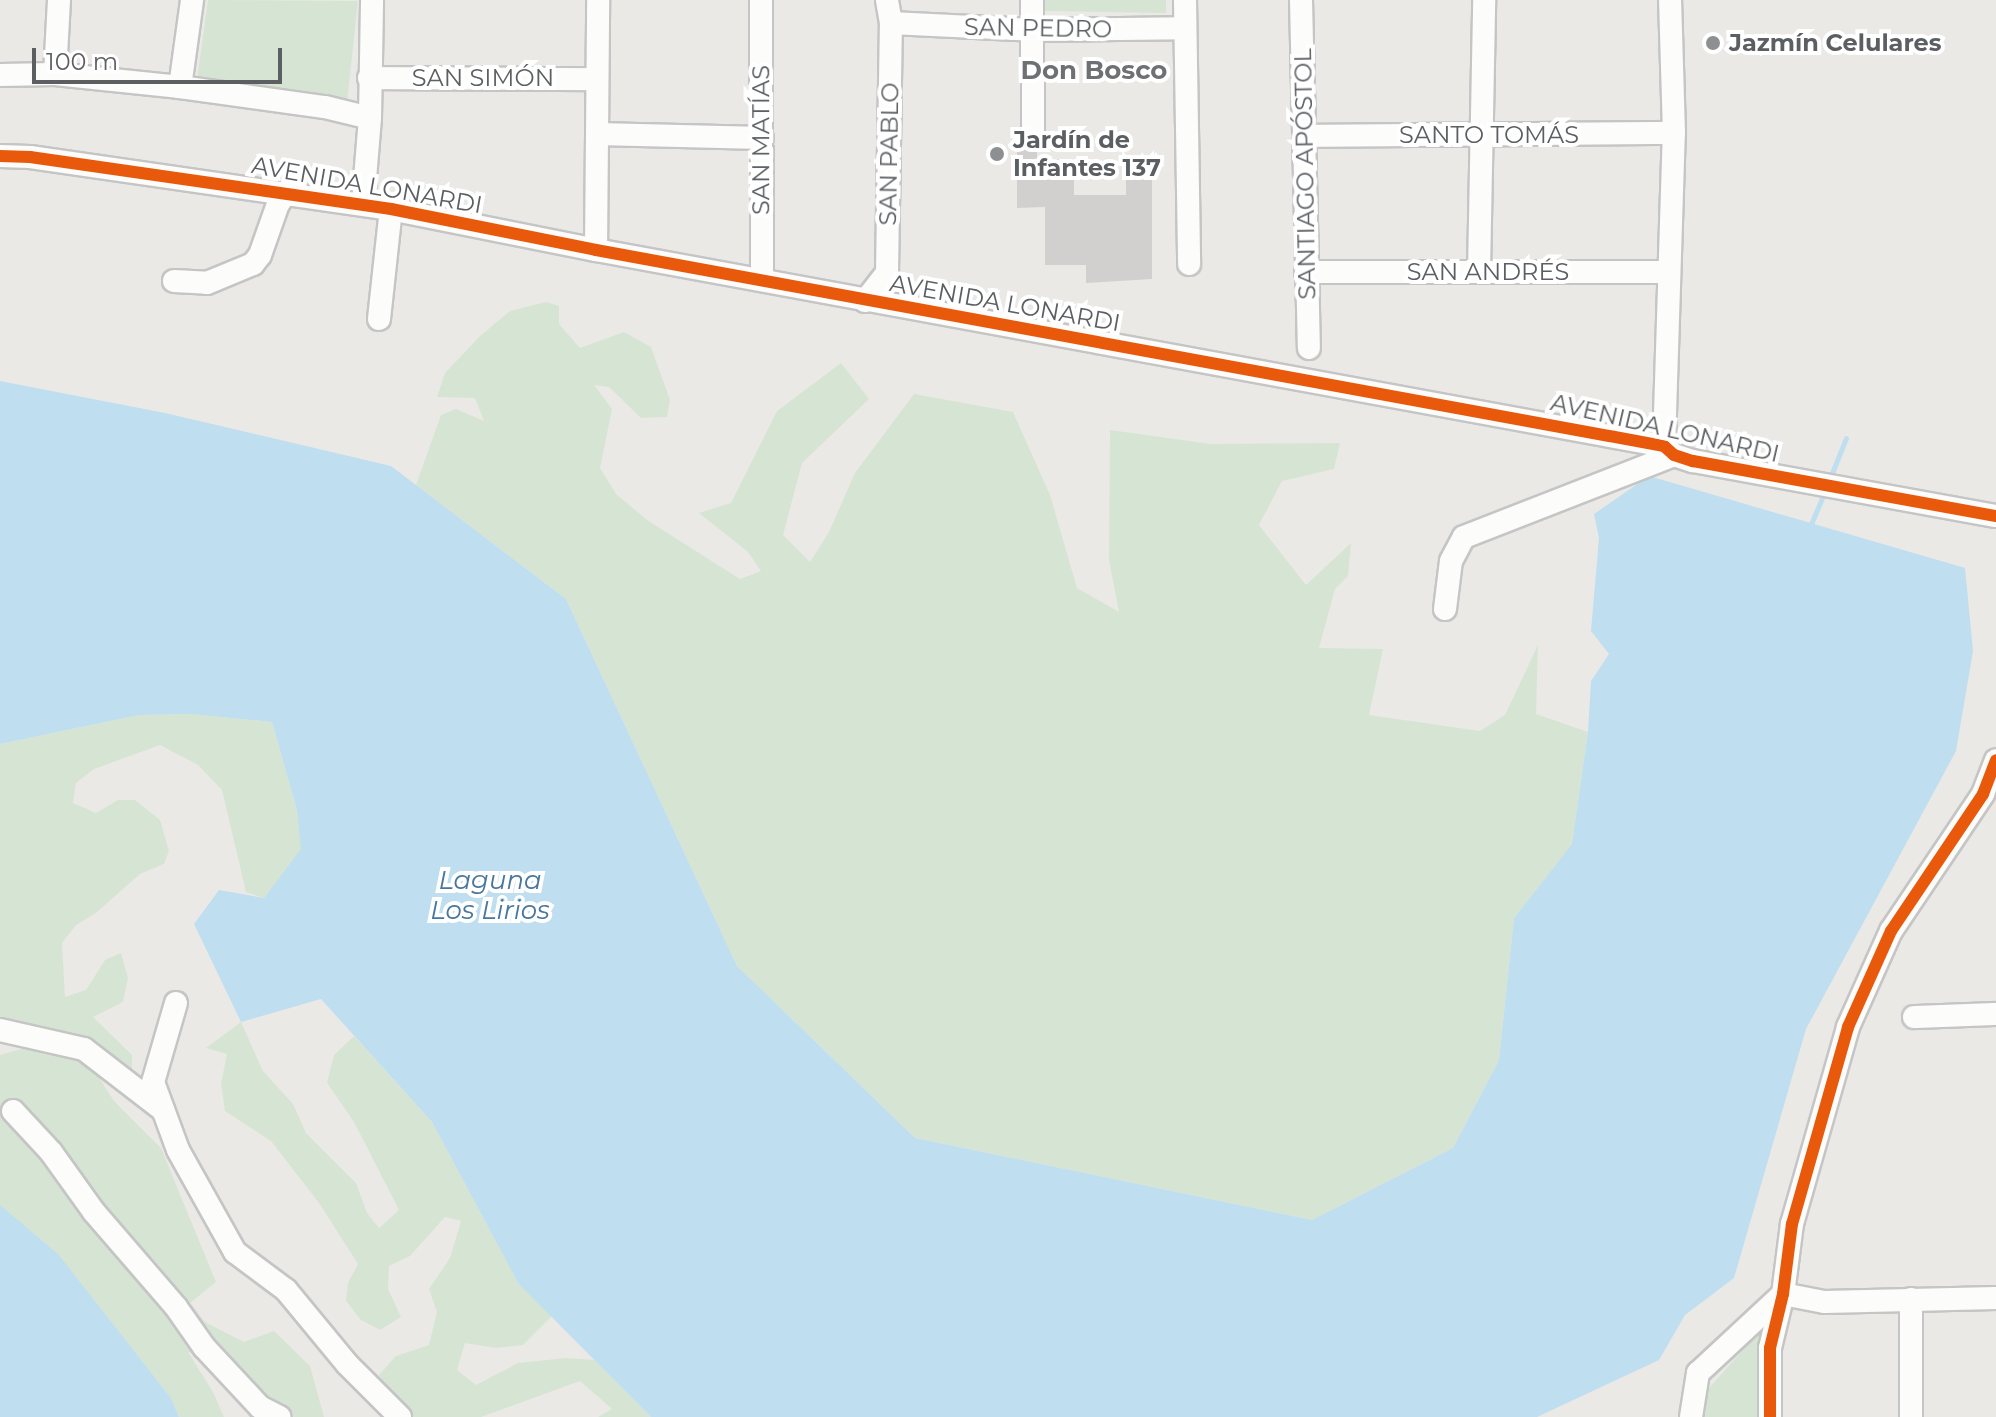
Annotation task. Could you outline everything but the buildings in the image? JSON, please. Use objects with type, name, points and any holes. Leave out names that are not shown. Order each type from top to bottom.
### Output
[{"type":"street","points":[[55,74],[59,0]]},
{"type":"street","points":[[180,87],[192,0]]},
{"type":"street","points":[[363,203],[370,118],[372,0]]},
{"type":"street","points":[[596,250],[598,0]]},
{"type":"street","name":"SAN MATÍAS","points":[[761,0],[762,279]]},
{"type":"street","name":"SAN PABLO","points":[[865,301],[887,273],[891,23],[887,0]]},
{"type":"street","points":[[1032,0],[1033,131]]},
{"type":"street","points":[[1185,0],[1189,264]]},
{"type":"street","name":"SANTIAGO APÓSTOL","points":[[1301,0],[1309,348]]},
{"type":"street","points":[[1479,272],[1484,0]]},
{"type":"street","points":[[1445,609],[1451,561],[1464,537],[1669,450],[1669,272],[1674,133],[1670,0]]},
{"type":"street","name":"SAN PEDRO","points":[[891,23],[1032,30],[1185,28]]},
{"type":"street","points":[[0,75],[55,74],[180,87],[325,107],[370,118]]},
{"type":"street","name":"SAN SIMÓN","points":[[369,78],[597,79]]},
{"type":"street","name":"SANTO TOMÁS","points":[[1305,136],[1674,133]]},
{"type":"street","points":[[598,134],[762,138]]},
{"type":"street","name":"AVENIDA LONARDI","points":[[0,156],[30,157],[363,203],[865,301],[1669,450],[1996,516]]},
{"type":"street","points":[[174,281],[207,283],[253,264],[260,255],[278,204],[287,192]]},
{"type":"street","points":[[379,319],[391,209]]},
{"type":"street","name":"SAN ANDRÉS","points":[[1306,272],[1669,272]]},
{"type":"street","points":[[1770,1417],[1770,1348],[1783,1294],[1792,1224],[1848,1027],[1891,931],[1983,794],[1996,760]]},
{"type":"street","points":[[176,1003],[153,1082],[178,1150],[235,1252],[286,1290],[347,1364],[400,1417]]},
{"type":"street","points":[[1914,1017],[1996,1014]]},
{"type":"street","points":[[0,1030],[84,1049],[164,1111]]},
{"type":"street","points":[[13,1111],[51,1152],[94,1212],[176,1307],[204,1347],[260,1407],[280,1417]]},
{"type":"street","points":[[1783,1294],[1824,1302],[1996,1298]]},
{"type":"street","points":[[1691,1417],[1698,1373],[1783,1294]]},
{"type":"street","points":[[1911,1299],[1911,1417]]},
{"type":"green space","points":[[208,0],[358,1],[347,103],[196,87]]},
{"type":"green space","points":[[1045,0],[1166,0],[1166,13],[1045,11]]},
{"type":"green space","points":[[546,302],[559,306],[559,324],[580,348],[624,332],[651,347],[670,400],[667,417],[641,418],[609,387],[594,385],[612,409],[600,468],[616,494],[647,520],[740,579],[761,571],[748,552],[699,513],[731,503],[777,411],[841,363],[869,399],[802,463],[783,535],[810,562],[829,532],[855,473],[914,394],[1013,412],[1050,495],[1077,588],[1119,612],[1109,560],[1110,430],[1211,444],[1340,443],[1334,469],[1282,481],[1259,525],[1306,585],[1351,543],[1348,576],[1335,589],[1319,648],[1383,649],[1369,715],[1480,731],[1505,715],[1538,645],[1536,714],[1588,732],[1572,844],[1514,918],[1499,1060],[1453,1148],[1312,1220],[915,1138],[737,966],[566,599],[416,485],[441,415],[456,409],[484,421],[475,398],[437,397],[445,373],[480,336],[510,311]]},
{"type":"green space","points":[[191,714],[272,722],[297,810],[302,849],[264,898],[246,892],[222,790],[198,765],[160,745],[94,769],[76,783],[73,803],[96,813],[118,800],[135,800],[160,820],[169,851],[164,864],[140,874],[96,913],[76,925],[62,943],[65,997],[86,990],[105,960],[121,953],[128,978],[123,1002],[93,1017],[132,1055],[132,1071],[100,1047],[54,1029],[0,1024],[0,744],[139,715]]},
{"type":"green space","points":[[241,1022],[263,1071],[293,1104],[306,1133],[356,1183],[367,1213],[379,1228],[399,1210],[354,1122],[327,1083],[334,1055],[354,1036],[432,1122],[518,1283],[552,1316],[523,1345],[496,1348],[465,1343],[457,1370],[476,1385],[518,1363],[566,1358],[595,1360],[651,1417],[598,1417],[612,1409],[580,1381],[481,1417],[405,1417],[379,1375],[396,1356],[429,1345],[437,1312],[429,1289],[450,1258],[461,1221],[445,1217],[410,1256],[389,1266],[388,1289],[401,1317],[380,1330],[361,1320],[346,1301],[348,1283],[358,1264],[319,1203],[271,1141],[225,1111],[221,1084],[227,1054],[206,1048]]},
{"type":"green space","points":[[28,1047],[91,1065],[114,1101],[161,1148],[216,1282],[190,1303],[205,1322],[244,1342],[274,1331],[310,1366],[324,1417],[294,1417],[272,1405],[232,1364],[188,1352],[213,1392],[224,1417],[179,1417],[171,1398],[66,1265],[0,1207],[0,1055]]},
{"type":"green space","points":[[1764,1326],[1762,1417],[1703,1417],[1702,1396]]},
{"type":"water","name":"Laguna Los Lirios","points":[[0,381],[165,413],[391,466],[566,599],[737,966],[915,1138],[1312,1220],[1453,1148],[1499,1060],[1514,918],[1572,844],[1588,732],[1591,681],[1609,654],[1591,631],[1599,538],[1594,514],[1649,476],[1965,568],[1973,651],[1956,751],[1806,1029],[1734,1278],[1685,1315],[1659,1360],[1537,1417],[651,1417],[518,1283],[432,1122],[321,999],[241,1022],[194,924],[219,890],[264,898],[301,849],[297,810],[272,722],[191,714],[139,715],[0,744]]},
{"type":"water","points":[[0,1205],[58,1254],[171,1398],[179,1417],[0,1417]]},
{"type":"waterway","points":[[1830,478],[1846,438]]},
{"type":"waterway","points":[[1811,524],[1825,491]]},
{"type":"cycle path","points":[[0,156],[30,157],[391,209],[596,250],[1664,446],[1674,455],[1693,461],[1996,516]]},
{"type":"cycle path","points":[[1770,1417],[1770,1348],[1783,1294],[1792,1224],[1848,1027],[1891,931],[1983,794],[1996,760]]},
{"type":"place","name":"Jazmín Celulares","points":[[1713,43]]},
{"type":"place","name":"Jardín de Infantes 137","points":[[997,154]]},
{"type":"district","name":"Don Bosco","points":[[1094,71]]}]
